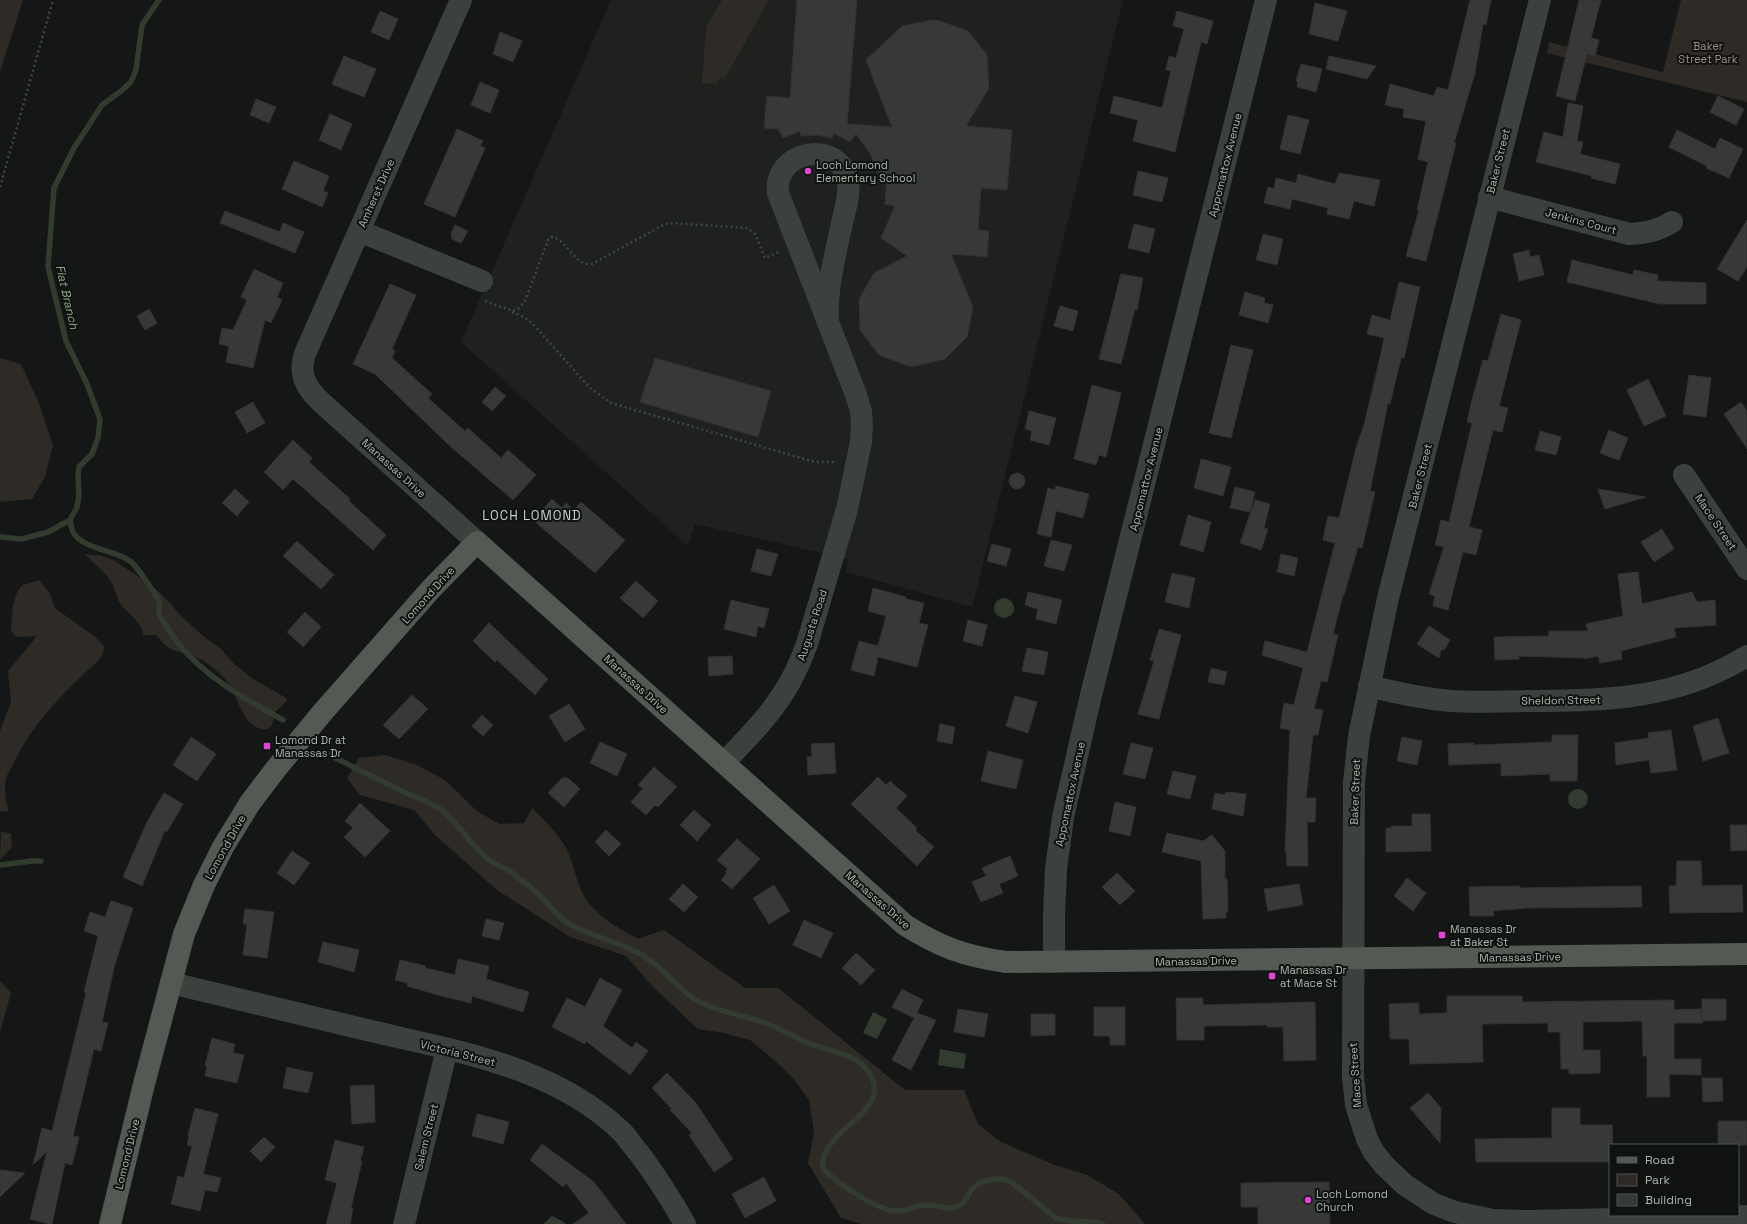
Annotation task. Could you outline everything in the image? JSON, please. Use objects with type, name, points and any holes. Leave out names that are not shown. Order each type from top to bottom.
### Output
[{"type":"main road","name":"Manassas Drive","points":[[477,542],[905,925],[929,940],[955,952],[977,958],[1006,962],[1747,954]]},
{"type":"main road","name":"Lomond Drive","points":[[110,1224],[184,934],[204,884],[223,847],[250,803],[322,713],[431,589],[477,542]]},
{"type":"street","name":"Amherst Drive","points":[[308,387],[302,371],[303,357],[461,0]]},
{"type":"street","name":"Appomattox Avenue","points":[[1054,962],[1056,869],[1063,817],[1091,694],[1266,0]]},
{"type":"street","name":"Baker Street","points":[[1353,959],[1354,782],[1359,736],[1388,598],[1540,0]]},
{"type":"street","name":"Augusta Road","points":[[724,763],[766,718],[785,691],[800,662],[807,644],[839,535],[861,442],[861,411],[778,193],[781,176],[788,164],[799,157],[816,154],[833,159],[842,168],[848,180],[848,189],[828,290],[828,323]]},
{"type":"street","name":"Jenkins Court","points":[[1489,197],[1629,234],[1646,233],[1661,229],[1672,222]]},
{"type":"street","points":[[359,231],[481,280]]},
{"type":"street","name":"Manassas Drive","points":[[308,387],[326,408],[477,542]]},
{"type":"street","name":"Mace Street","points":[[1684,475],[1747,569]]},
{"type":"street","name":"Sheldon Street","points":[[1369,686],[1407,696],[1453,701],[1590,701],[1631,697],[1678,687],[1701,680],[1747,656]]},
{"type":"street","name":"Mace Street","points":[[1353,959],[1354,1077],[1356,1105],[1361,1124],[1373,1151],[1384,1165],[1405,1185],[1421,1197],[1455,1212],[1493,1222],[1747,1216]]},
{"type":"street","name":"Victoria Street","points":[[171,983],[447,1049],[507,1065],[535,1076],[568,1093],[599,1114],[622,1133],[653,1172],[670,1197],[685,1224]]},
{"type":"street","name":"Salem Street","points":[[404,1224],[447,1049]]},
{"type":"path","points":[[0,187],[52,0]]},
{"type":"path","points":[[508,310],[513,311],[519,308],[525,301],[548,240],[551,237],[558,239],[581,262],[588,265],[657,227],[672,223],[748,228],[755,234],[765,258],[798,244]]},
{"type":"path","points":[[481,280],[473,296],[524,317],[533,324],[590,388],[611,403],[815,462],[834,462],[856,467]]},
{"type":"shaded area","name":"Loch Lomond Elementary School","points":[[611,0],[1123,0],[972,607],[846,572],[848,559],[695,524],[688,546],[461,342]]},
{"type":"shaded area","points":[[1004,598],[1011,601],[1014,608],[1011,615],[1004,618],[997,615],[994,608],[997,601]]},
{"type":"shaded area","points":[[1578,789],[1585,792],[1588,799],[1585,806],[1578,809],[1571,806],[1568,799],[1571,792]]},
{"type":"shaded area","points":[[873,1012],[887,1019],[877,1039],[863,1033]]},
{"type":"shaded area","points":[[940,1049],[966,1054],[964,1069],[938,1065]]},
{"type":"shaded area","points":[[552,1216],[564,1222],[565,1224],[543,1224]]},
{"type":"green space","points":[[0,0],[23,0],[0,72]]},
{"type":"green space","points":[[722,0],[769,0],[724,80],[720,78],[716,84],[702,83],[706,27]]},
{"type":"green space","name":"Baker Street Park","points":[[1681,0],[1747,0],[1747,102],[1547,53],[1549,42],[1663,72]]},
{"type":"green space","points":[[1,358],[21,364],[38,401],[53,445],[45,477],[32,499],[0,502]]},
{"type":"green space","points":[[85,554],[102,556],[115,561],[136,575],[158,591],[179,614],[203,636],[220,648],[233,663],[253,679],[286,698],[287,701],[276,711],[272,725],[268,729],[259,728],[252,724],[246,718],[225,679],[209,665],[191,655],[169,648],[156,635],[143,635],[141,627],[118,599],[110,579]]},
{"type":"green space","points":[[39,580],[49,592],[55,608],[94,636],[104,646],[104,651],[97,662],[54,704],[28,738],[6,778],[5,794],[9,811],[0,812],[0,731],[11,702],[8,671],[37,636],[16,637],[11,631],[13,606],[19,588],[23,585]]},
{"type":"green space","points":[[385,755],[417,765],[445,780],[477,811],[499,824],[524,823],[532,808],[563,842],[570,856],[580,888],[588,902],[609,922],[638,939],[664,930],[745,988],[778,988],[905,1090],[964,1090],[978,1124],[1001,1142],[1055,1165],[1087,1175],[1119,1194],[1145,1224],[862,1224],[841,1218],[808,1163],[814,1133],[809,1100],[794,1079],[750,1040],[724,1033],[698,1029],[652,986],[626,956],[570,937],[497,890],[435,835],[414,810],[360,795],[347,778],[359,758]]},
{"type":"green space","points":[[1,831],[11,834],[12,847],[0,860]]},
{"type":"green space","points":[[0,981],[11,993],[0,1032]]},
{"type":"building","points":[[797,0],[857,0],[847,124],[892,127],[866,60],[902,26],[932,20],[940,21],[968,31],[987,55],[989,88],[966,126],[1012,130],[1007,190],[981,188],[978,230],[989,231],[987,257],[951,254],[973,307],[967,337],[945,359],[915,366],[908,366],[879,355],[860,330],[859,299],[874,273],[907,256],[881,238],[895,206],[885,204],[887,175],[880,177],[871,155],[856,134],[850,142],[834,133],[832,138],[818,135],[801,136],[800,131],[783,138],[778,129],[764,128],[767,96],[790,98]]},
{"type":"building","points":[[1470,0],[1491,0],[1486,25],[1483,24],[1475,73],[1454,143],[1456,143],[1426,261],[1406,256],[1419,210],[1417,210],[1428,162],[1418,159],[1426,121],[1403,117],[1404,109],[1385,105],[1390,84],[1434,96],[1437,87],[1448,90]]},
{"type":"building","points":[[1579,0],[1601,0],[1591,38],[1599,40],[1595,56],[1587,54],[1575,101],[1556,96]]},
{"type":"building","points":[[1315,3],[1347,11],[1338,41],[1309,34]]},
{"type":"building","points":[[380,11],[398,19],[389,40],[371,32]]},
{"type":"building","points":[[1177,11],[1213,21],[1207,44],[1201,42],[1175,152],[1133,141],[1138,120],[1110,113],[1114,96],[1162,108],[1171,71],[1166,70],[1169,56],[1176,58],[1184,29],[1173,26]]},
{"type":"building","points":[[500,32],[522,41],[513,62],[493,54]]},
{"type":"building","points":[[344,56],[376,69],[364,97],[332,84]]},
{"type":"building","points":[[1329,56],[1376,66],[1367,79],[1326,69]]},
{"type":"building","points":[[1301,64],[1322,69],[1316,92],[1297,87],[1298,82],[1296,81]]},
{"type":"building","points":[[480,82],[499,90],[490,113],[471,105]]},
{"type":"building","points":[[1718,96],[1744,109],[1736,125],[1710,112]]},
{"type":"building","points":[[256,99],[276,107],[269,123],[250,115]]},
{"type":"building","points":[[1568,103],[1583,106],[1577,141],[1583,142],[1580,154],[1620,164],[1615,184],[1591,178],[1592,176],[1536,162],[1544,132],[1563,137]]},
{"type":"building","points":[[330,114],[352,124],[341,150],[319,140]]},
{"type":"building","points":[[1288,115],[1309,120],[1300,154],[1280,149]]},
{"type":"building","points":[[457,129],[483,141],[480,146],[485,148],[455,217],[424,204]]},
{"type":"building","points":[[1677,130],[1715,149],[1720,138],[1743,149],[1729,178],[1706,168],[1707,166],[1669,147]]},
{"type":"building","points":[[294,161],[329,176],[323,191],[328,193],[322,207],[282,189]]},
{"type":"building","points":[[1138,171],[1168,178],[1162,202],[1133,195]]},
{"type":"building","points":[[1339,173],[1380,180],[1374,206],[1354,201],[1349,219],[1327,214],[1328,208],[1292,199],[1290,209],[1264,203],[1268,187],[1274,189],[1276,178],[1296,183],[1298,174],[1335,184]]},
{"type":"building","points":[[225,211],[280,232],[283,223],[304,232],[295,253],[220,223]]},
{"type":"building","points":[[1747,220],[1747,267],[1738,281],[1717,269]]},
{"type":"building","points":[[1134,224],[1155,229],[1149,253],[1128,248]]},
{"type":"building","points":[[455,225],[468,231],[461,243],[452,239],[451,233]]},
{"type":"building","points":[[1263,234],[1283,239],[1277,265],[1256,260]]},
{"type":"building","points":[[1529,250],[1530,257],[1539,255],[1544,275],[1519,281],[1513,254]]},
{"type":"building","points":[[1572,260],[1633,275],[1634,270],[1658,275],[1657,281],[1706,283],[1706,304],[1660,304],[1567,282]]},
{"type":"building","points":[[254,269],[283,283],[277,297],[282,300],[271,323],[265,320],[253,368],[226,362],[229,346],[219,344],[222,328],[233,330],[247,300],[241,297]]},
{"type":"building","points":[[1121,274],[1143,278],[1137,310],[1135,309],[1121,364],[1099,359]]},
{"type":"building","points":[[1399,282],[1420,287],[1404,358],[1401,358],[1390,404],[1388,403],[1370,491],[1375,492],[1362,548],[1358,547],[1343,595],[1333,634],[1338,635],[1327,682],[1321,681],[1314,709],[1323,710],[1318,735],[1313,735],[1306,798],[1316,798],[1315,822],[1307,822],[1308,866],[1287,866],[1285,851],[1290,730],[1280,728],[1284,703],[1294,705],[1303,668],[1262,655],[1265,641],[1307,652],[1335,543],[1323,540],[1328,516],[1339,518],[1356,448],[1364,425],[1384,338],[1367,334],[1372,315],[1390,320]]},
{"type":"building","points":[[390,284],[416,295],[392,349],[395,351],[392,358],[432,394],[428,398],[465,431],[468,428],[501,458],[508,450],[536,475],[513,500],[451,447],[375,374],[353,364]]},
{"type":"building","points":[[1245,292],[1265,298],[1264,303],[1273,305],[1268,323],[1239,315]]},
{"type":"building","points":[[1060,306],[1078,311],[1073,331],[1054,326]]},
{"type":"building","points":[[149,309],[157,323],[145,330],[137,316]]},
{"type":"building","points":[[1501,314],[1521,320],[1499,406],[1508,408],[1502,432],[1493,430],[1469,527],[1482,530],[1476,555],[1463,552],[1448,610],[1433,606],[1435,596],[1429,594],[1444,547],[1435,545],[1441,520],[1449,522],[1472,423],[1467,422],[1472,400],[1483,360],[1488,361]]},
{"type":"building","points":[[1231,345],[1253,350],[1231,438],[1209,433]]},
{"type":"building","points":[[655,358],[771,391],[758,437],[640,402]]},
{"type":"building","points":[[1689,375],[1711,378],[1706,417],[1683,414]]},
{"type":"building","points":[[1648,379],[1666,416],[1644,426],[1627,390]]},
{"type":"building","points":[[1092,385],[1121,393],[1106,457],[1099,455],[1096,465],[1074,459]]},
{"type":"building","points":[[495,387],[506,396],[492,411],[482,402]]},
{"type":"building","points":[[253,402],[265,423],[247,433],[235,412]]},
{"type":"building","points":[[1741,402],[1747,411],[1747,449],[1724,414]]},
{"type":"building","points":[[1029,411],[1056,418],[1049,445],[1030,440],[1032,431],[1025,429]]},
{"type":"building","points":[[1609,430],[1628,438],[1619,460],[1600,453]]},
{"type":"building","points":[[1540,431],[1561,437],[1556,455],[1535,450]]},
{"type":"building","points":[[293,440],[312,458],[309,462],[350,499],[349,501],[386,535],[373,550],[293,479],[283,490],[264,472]]},
{"type":"building","points":[[1201,459],[1231,467],[1223,496],[1194,488]]},
{"type":"building","points":[[1014,473],[1020,473],[1025,478],[1023,487],[1020,489],[1014,489],[1009,484],[1009,478]]},
{"type":"building","points":[[1056,486],[1089,494],[1083,518],[1056,511],[1051,537],[1037,534],[1048,488],[1055,490]]},
{"type":"building","points":[[1235,487],[1255,492],[1250,512],[1230,508]]},
{"type":"building","points":[[235,489],[249,502],[237,516],[222,503]]},
{"type":"building","points":[[1598,489],[1646,497],[1605,509]]},
{"type":"building","points":[[552,499],[562,508],[566,503],[574,510],[581,502],[625,540],[595,573],[533,520]]},
{"type":"building","points":[[1255,500],[1270,504],[1264,528],[1268,529],[1261,550],[1240,543]]},
{"type":"building","points":[[1188,515],[1211,522],[1203,552],[1180,545]]},
{"type":"building","points":[[1662,529],[1674,549],[1654,562],[1641,542]]},
{"type":"building","points":[[1051,540],[1072,545],[1064,571],[1044,566]]},
{"type":"building","points":[[297,541],[334,575],[321,589],[283,556]]},
{"type":"building","points":[[992,544],[1011,549],[1006,566],[987,561]]},
{"type":"building","points":[[757,549],[778,554],[771,576],[751,571]]},
{"type":"building","points":[[1281,554],[1298,558],[1294,576],[1277,572]]},
{"type":"building","points":[[1638,572],[1642,604],[1692,592],[1697,602],[1715,600],[1716,625],[1674,628],[1676,637],[1621,651],[1622,659],[1600,663],[1598,656],[1584,659],[1519,656],[1519,659],[1495,660],[1494,637],[1549,636],[1549,631],[1588,631],[1586,624],[1623,616],[1618,574]]},
{"type":"building","points":[[1172,573],[1195,578],[1189,608],[1165,602]]},
{"type":"building","points":[[636,581],[658,601],[643,618],[620,598]]},
{"type":"building","points":[[873,588],[906,597],[906,599],[924,603],[919,623],[928,625],[917,667],[878,657],[874,676],[851,670],[859,641],[878,646],[886,616],[868,611]]},
{"type":"building","points":[[1028,592],[1062,600],[1056,624],[1036,619],[1038,609],[1025,605]]},
{"type":"building","points":[[731,600],[769,609],[764,628],[758,626],[756,637],[724,629]]},
{"type":"building","points":[[305,612],[321,627],[303,647],[287,632]]},
{"type":"building","points":[[968,620],[987,625],[982,646],[963,641]]},
{"type":"building","points":[[489,623],[548,679],[535,695],[497,660],[495,662],[473,641]]},
{"type":"building","points":[[1429,626],[1450,640],[1444,650],[1441,650],[1439,658],[1417,644]]},
{"type":"building","points":[[1159,629],[1181,635],[1159,719],[1138,714],[1154,661],[1150,660]]},
{"type":"building","points":[[1027,648],[1048,652],[1044,675],[1022,671]]},
{"type":"building","points":[[732,656],[733,674],[709,676],[708,657]]},
{"type":"building","points":[[1211,668],[1227,672],[1224,685],[1208,682]]},
{"type":"building","points":[[412,695],[428,709],[399,739],[383,725]]},
{"type":"building","points":[[1015,696],[1037,702],[1028,733],[1006,726]]},
{"type":"building","points":[[569,704],[585,729],[565,742],[549,716]]},
{"type":"building","points":[[482,715],[493,725],[483,736],[472,726]]},
{"type":"building","points":[[1718,718],[1729,753],[1703,761],[1693,726]]},
{"type":"building","points":[[940,724],[955,727],[952,744],[937,741]]},
{"type":"building","points":[[1671,730],[1677,770],[1651,773],[1649,760],[1616,765],[1615,743],[1649,738],[1648,733]]},
{"type":"building","points":[[1552,735],[1578,735],[1577,781],[1550,781],[1550,774],[1501,776],[1501,763],[1449,765],[1448,744],[1474,743],[1474,745],[1552,742]]},
{"type":"building","points":[[191,737],[216,754],[197,781],[173,765]]},
{"type":"building","points":[[1402,737],[1422,741],[1417,765],[1397,761]]},
{"type":"building","points":[[600,742],[627,754],[617,776],[590,763]]},
{"type":"building","points":[[834,743],[836,773],[808,775],[807,757],[812,757],[811,744]]},
{"type":"building","points":[[1131,743],[1153,748],[1145,779],[1123,774]]},
{"type":"building","points":[[988,751],[1023,760],[1016,789],[981,781]]},
{"type":"building","points":[[654,767],[677,787],[658,807],[655,805],[646,815],[631,802],[643,788],[638,785]]},
{"type":"building","points":[[1173,771],[1196,776],[1190,799],[1167,794]]},
{"type":"building","points":[[878,777],[886,785],[890,781],[907,796],[896,808],[917,828],[915,830],[934,847],[917,866],[851,804]]},
{"type":"building","points":[[562,778],[568,778],[580,789],[564,807],[548,793]]},
{"type":"building","points":[[1226,792],[1246,794],[1243,816],[1212,809],[1215,793],[1225,795]]},
{"type":"building","points":[[164,793],[183,804],[167,832],[165,830],[142,886],[123,877],[147,822]]},
{"type":"building","points":[[1115,802],[1136,807],[1130,836],[1109,831]]},
{"type":"building","points":[[360,803],[390,831],[365,857],[344,837],[353,828],[345,821]]},
{"type":"building","points":[[694,810],[711,825],[697,841],[680,825]]},
{"type":"building","points":[[1412,814],[1430,814],[1431,851],[1386,852],[1386,828],[1391,828],[1391,826],[1412,826]]},
{"type":"building","points":[[1730,825],[1747,825],[1747,850],[1731,851]]},
{"type":"building","points":[[606,830],[621,844],[609,856],[595,842]]},
{"type":"building","points":[[1167,833],[1203,841],[1212,835],[1225,851],[1225,879],[1227,879],[1228,912],[1226,912],[1226,918],[1203,919],[1201,861],[1162,852]]},
{"type":"building","points":[[737,839],[760,859],[732,889],[721,880],[727,873],[725,872],[728,869],[717,860]]},
{"type":"building","points":[[292,851],[310,863],[294,885],[277,873]]},
{"type":"building","points":[[1010,856],[1018,876],[999,884],[1003,893],[981,902],[972,882],[986,876],[982,868]]},
{"type":"building","points":[[1677,861],[1701,861],[1702,886],[1742,885],[1743,912],[1670,913],[1669,886],[1676,886]]},
{"type":"building","points":[[1117,873],[1135,891],[1120,905],[1102,887]]},
{"type":"building","points":[[1407,878],[1426,893],[1413,911],[1394,896]]},
{"type":"building","points":[[683,884],[698,897],[684,912],[669,899]]},
{"type":"building","points":[[1299,884],[1303,905],[1268,911],[1264,889]]},
{"type":"building","points":[[774,885],[790,911],[769,924],[753,898]]},
{"type":"building","points":[[1520,886],[1520,888],[1641,886],[1642,907],[1527,908],[1493,911],[1494,916],[1470,916],[1469,887]]},
{"type":"building","points":[[111,901],[133,908],[115,964],[102,1022],[108,1023],[101,1051],[94,1049],[73,1136],[79,1137],[72,1165],[65,1163],[52,1224],[49,1224],[30,1219],[47,1151],[33,1165],[42,1128],[52,1131],[86,993],[84,992],[98,936],[84,931],[90,912],[105,917]]},
{"type":"building","points":[[245,909],[274,912],[267,958],[243,955],[247,924],[243,924]]},
{"type":"building","points":[[486,919],[504,923],[499,940],[482,936]]},
{"type":"building","points":[[804,920],[833,933],[821,958],[793,945]]},
{"type":"building","points":[[323,942],[359,950],[354,972],[318,962]]},
{"type":"building","points":[[856,953],[875,970],[861,985],[842,968]]},
{"type":"building","points":[[458,959],[489,966],[486,979],[529,992],[523,1012],[472,996],[471,1003],[438,995],[407,986],[408,983],[395,980],[400,960],[455,975]]},
{"type":"building","points":[[600,978],[622,990],[603,1026],[632,1048],[636,1042],[648,1051],[630,1075],[586,1041],[585,1044],[552,1027],[567,998],[585,1007]]},
{"type":"building","points":[[902,989],[923,1000],[917,1013],[936,1020],[911,1070],[892,1060],[914,1018],[892,1007]]},
{"type":"building","points":[[1447,996],[1522,996],[1522,1002],[1674,1000],[1674,1010],[1701,1009],[1702,1020],[1702,999],[1726,999],[1726,1020],[1702,1021],[1703,1023],[1674,1023],[1674,1059],[1701,1059],[1701,1075],[1669,1074],[1670,1097],[1647,1097],[1647,1056],[1643,1056],[1642,1021],[1583,1022],[1583,1050],[1600,1050],[1600,1073],[1569,1074],[1569,1069],[1561,1069],[1560,1032],[1548,1032],[1548,1023],[1482,1024],[1483,1062],[1410,1064],[1409,1039],[1390,1039],[1389,1004],[1419,1003],[1419,1014],[1447,1013]]},
{"type":"building","points":[[1176,998],[1203,998],[1203,1005],[1315,1002],[1316,1060],[1284,1061],[1283,1027],[1267,1027],[1267,1025],[1204,1026],[1204,1040],[1177,1040]]},
{"type":"building","points":[[1094,1007],[1125,1007],[1125,1045],[1110,1045],[1110,1036],[1094,1036]]},
{"type":"building","points":[[958,1009],[988,1014],[984,1037],[954,1032]]},
{"type":"building","points":[[1031,1014],[1055,1014],[1055,1035],[1031,1036]]},
{"type":"building","points":[[212,1038],[235,1044],[233,1053],[244,1055],[237,1083],[205,1076],[207,1066],[205,1066]]},
{"type":"building","points":[[287,1067],[313,1073],[308,1093],[283,1088]]},
{"type":"building","points":[[667,1073],[696,1103],[733,1159],[714,1172],[689,1135],[692,1133],[652,1088]]},
{"type":"building","points":[[1702,1078],[1722,1078],[1723,1101],[1703,1102]]},
{"type":"building","points":[[374,1085],[375,1122],[352,1124],[350,1086]]},
{"type":"building","points":[[1428,1093],[1441,1108],[1440,1143],[1410,1108]]},
{"type":"building","points":[[195,1108],[218,1114],[203,1174],[221,1178],[217,1192],[205,1190],[200,1211],[171,1204],[178,1176],[184,1178],[192,1146],[187,1145]]},
{"type":"building","points":[[1552,1108],[1580,1108],[1580,1125],[1612,1125],[1613,1144],[1609,1144],[1609,1162],[1476,1162],[1475,1139],[1552,1138]]},
{"type":"building","points":[[477,1114],[509,1122],[503,1144],[472,1136]]},
{"type":"building","points":[[1718,1121],[1747,1121],[1747,1145],[1718,1144]]},
{"type":"building","points":[[264,1137],[275,1147],[261,1162],[250,1151]]},
{"type":"building","points":[[335,1140],[364,1147],[351,1208],[353,1209],[350,1224],[326,1224],[337,1183],[325,1180]]},
{"type":"building","points":[[542,1144],[594,1182],[626,1224],[573,1224],[589,1213],[566,1183],[563,1187],[530,1160]]},
{"type":"building","points":[[0,1170],[25,1173],[0,1197]]},
{"type":"building","points":[[764,1177],[776,1201],[745,1218],[732,1194]]},
{"type":"building","points":[[1329,1182],[1330,1224],[1258,1224],[1258,1207],[1241,1207],[1241,1183]]},
{"type":"waterway","name":"Flat Branch","points":[[0,537],[22,539],[48,532],[70,520],[77,507],[79,495],[79,467],[92,454],[98,438],[100,419],[87,384],[66,341],[48,267],[54,188],[74,148],[102,105],[131,82],[136,70],[142,25],[159,0]]},
{"type":"waterway","points":[[70,520],[73,532],[77,538],[91,546],[124,557],[133,564],[160,603],[159,611],[162,620],[177,641],[200,666],[226,686],[283,720]]},
{"type":"waterway","points":[[324,752],[406,793],[431,803],[450,817],[482,854],[508,870],[532,888],[563,920],[588,933],[639,953],[655,964],[681,989],[696,1000],[719,1010],[766,1023],[811,1044],[846,1055],[860,1063],[867,1069],[872,1078],[875,1091],[871,1102],[862,1113],[840,1133],[831,1144],[824,1156],[823,1169],[837,1181],[868,1201],[878,1206],[896,1211],[928,1205],[951,1208],[964,1202],[971,1190],[977,1185],[986,1181],[1001,1179],[1010,1181],[1056,1218],[1068,1221],[1103,1224]]},
{"type":"waterway","points":[[0,865],[41,861]]},
{"type":"place","name":"Loch Lomond Elementary School","points":[[808,171]]},
{"type":"place","name":"Lomond Dr at Manassas Dr","points":[[267,746]]},
{"type":"place","name":"Manassas Dr at Baker St","points":[[1442,935]]},
{"type":"place","name":"Manassas Dr at Mace St","points":[[1272,976]]},
{"type":"place","name":"Loch Lomond Church","points":[[1308,1200]]},
{"type":"district","name":"LOCH LOMOND","points":[[532,515]]}]
